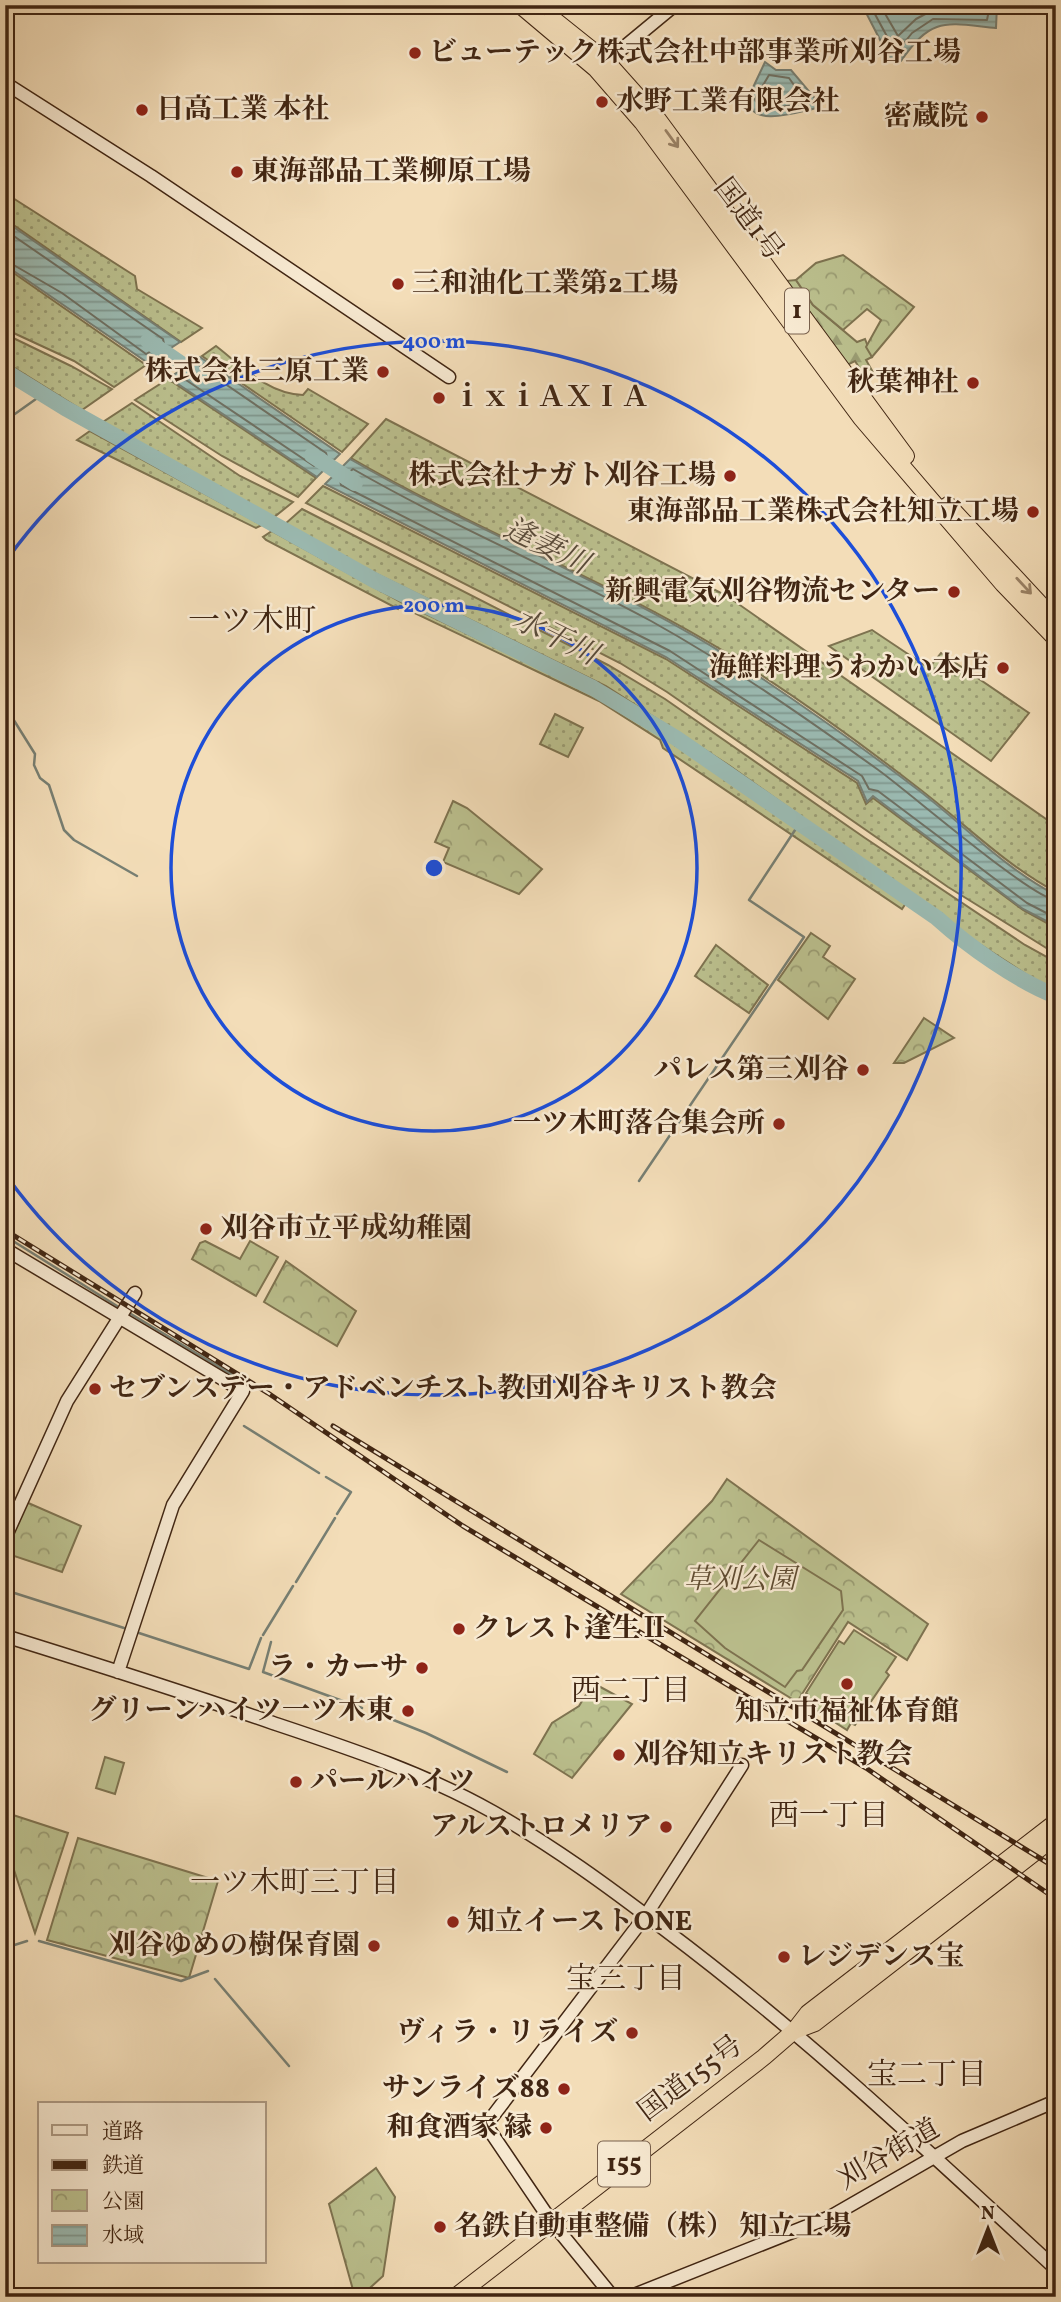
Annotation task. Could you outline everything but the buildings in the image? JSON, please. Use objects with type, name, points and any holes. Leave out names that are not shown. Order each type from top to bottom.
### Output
[{"type":"highway","name":"国道1号","points":[[520,5],[601,66],[861,418],[1003,584],[1056,639]]},
{"type":"highway","name":"国道1号","points":[[537,5],[657,118],[868,407],[935,492],[1056,621]]},
{"type":"highway","name":"国道155号","points":[[455,2297],[794,2031],[808,2013],[1056,1822]]},
{"type":"highway","name":"国道155号","points":[[794,2031],[815,2023],[1056,1836]]},
{"type":"street","points":[[601,66],[675,5]]},
{"type":"street","points":[[5,83],[150,176],[449,377]]},
{"type":"street","points":[[5,1248],[243,1391],[173,1505],[118,1671]]},
{"type":"street","points":[[5,1538],[67,1401],[135,1293]]},
{"type":"street","points":[[5,1636],[347,1748],[416,1775],[492,1812],[572,1861],[646,1915],[794,2031],[936,2155],[1056,2269]]},
{"type":"street","points":[[613,2297],[551,2221],[486,2125],[646,1915],[742,1765]]},
{"type":"street","name":"刈谷街道","points":[[629,2297],[830,2217],[972,2136],[1056,2101]]},
{"type":"green space","points":[[5,193],[135,276],[137,289],[202,328],[181,342],[5,219]]},
{"type":"green space","points":[[843,255],[914,307],[872,357],[866,347],[881,320],[867,309],[843,330],[813,305],[796,280],[816,263]]},
{"type":"green space","points":[[5,267],[146,365],[114,387],[74,361],[5,329]]},
{"type":"green space","points":[[796,280],[813,305],[857,342],[865,339],[872,357],[866,360],[874,374],[867,380],[855,361],[847,365],[785,281]]},
{"type":"green space","points":[[5,334],[112,389],[82,410],[5,362]]},
{"type":"green space","points":[[216,346],[267,385],[303,395],[308,389],[368,424],[342,452],[202,356]]},
{"type":"green space","points":[[168,379],[316,478],[298,497],[222,456],[135,400]]},
{"type":"green space","points":[[132,403],[240,476],[293,502],[273,518],[103,422]]},
{"type":"green space","points":[[386,419],[727,596],[1056,826],[1056,892],[1019,869],[855,740],[749,667],[652,611],[450,511],[351,458]]},
{"type":"green space","points":[[90,431],[262,525],[256,528],[77,440]]},
{"type":"green space","points":[[323,486],[666,659],[857,783],[866,804],[873,798],[1023,910],[1056,928],[1056,954],[948,887],[667,692],[620,663],[306,503]]},
{"type":"green space","points":[[302,509],[608,665],[665,699],[865,838],[1025,945],[1056,962],[1056,989],[1041,984],[978,943],[730,766],[606,686],[356,564],[285,524]]},
{"type":"green space","points":[[272,531],[401,602],[600,697],[666,735],[906,903],[902,909],[663,748],[660,740],[599,701],[400,606],[398,609],[263,537]]},
{"type":"green space","points":[[872,630],[929,668],[941,653],[1029,713],[991,761],[829,646]]},
{"type":"green space","points":[[555,714],[583,728],[568,757],[540,744]]},
{"type":"green space","points":[[453,801],[467,808],[542,869],[519,894],[443,862],[449,848],[435,842]]},
{"type":"green space","points":[[811,933],[830,946],[823,957],[855,979],[828,1019],[778,980]]},
{"type":"green space","points":[[716,945],[768,985],[749,1013],[695,976]]},
{"type":"green space","points":[[924,1018],[954,1038],[904,1063],[894,1063]]},
{"type":"green space","points":[[205,1241],[240,1259],[250,1241],[278,1257],[256,1296],[192,1259],[200,1243]]},
{"type":"green space","points":[[286,1261],[356,1311],[337,1346],[264,1302]]},
{"type":"green space","name":"草刈公園","points":[[727,1479],[928,1624],[907,1660],[848,1622],[797,1702],[621,1594],[712,1501]]},
{"type":"green space","points":[[26,1502],[81,1526],[62,1572],[5,1553]]},
{"type":"green space","points":[[759,1540],[841,1591],[843,1610],[802,1670],[797,1671],[785,1687],[725,1648],[695,1621]]},
{"type":"green space","name":"知立市福祉体育館","points":[[854,1630],[896,1657],[886,1672],[889,1675],[855,1725],[851,1723],[847,1730],[805,1703],[809,1696],[806,1693],[839,1641],[844,1644]]},
{"type":"green space","points":[[593,1683],[632,1704],[572,1778],[534,1754],[552,1723],[579,1706]]},
{"type":"green space","points":[[105,1757],[124,1763],[115,1794],[96,1788]]},
{"type":"green space","points":[[13,1815],[68,1833],[35,1933],[5,1843]]},
{"type":"green space","points":[[78,1838],[218,1881],[189,1978],[47,1940]]},
{"type":"green space","points":[[376,2168],[395,2197],[383,2276],[360,2297],[355,2297],[329,2204]]},
{"type":"water","points":[[997,5],[996,28],[952,24],[931,29],[912,46],[901,61],[890,59],[863,7]]},
{"type":"water","points":[[765,62],[776,70],[791,70],[818,102],[817,108],[787,115],[765,116],[750,107],[748,98]]},
{"type":"water","points":[[5,221],[180,342],[148,363],[5,265]]},
{"type":"water","points":[[200,357],[340,454],[317,477],[169,378]]},
{"type":"water","points":[[350,459],[449,512],[651,612],[748,669],[934,802],[1001,859],[1056,895],[1056,926],[1023,909],[873,796],[867,802],[858,781],[666,657],[325,484]]},
{"type":"waterway","name":"逢妻川","points":[[148,341],[202,378]]},
{"type":"waterway","name":"水干川","points":[[5,371],[65,408],[374,580],[593,688],[676,738],[937,918],[993,962],[1056,996]]},
{"type":"waterway","points":[[5,421],[43,394]]},
{"type":"waterway","name":"逢妻川","points":[[312,455],[355,483]]},
{"type":"waterway","points":[[5,706],[35,754],[34,765],[40,778],[49,785],[64,830],[74,840],[137,876]]},
{"type":"waterway","points":[[639,1181],[804,937],[749,900],[799,824]]},
{"type":"waterway","points":[[5,1236],[117,1306]]},
{"type":"waterway","points":[[131,1314],[241,1380]]},
{"type":"waterway","points":[[244,1426],[319,1473]]},
{"type":"waterway","points":[[326,1477],[351,1492],[337,1514]]},
{"type":"waterway","points":[[296,1582],[335,1518]]},
{"type":"waterway","points":[[263,1635],[293,1586]]},
{"type":"waterway","points":[[5,1590],[124,1628]]},
{"type":"waterway","points":[[139,1633],[249,1669],[261,1638]]},
{"type":"waterway","points":[[271,1642],[263,1672],[362,1708]]},
{"type":"waterway","points":[[371,1711],[426,1733],[507,1772]]},
{"type":"waterway","points":[[5,1948],[27,1941]]},
{"type":"waterway","points":[[39,1941],[181,1981],[208,1971]]},
{"type":"waterway","points":[[215,1979],[289,2066]]},
{"type":"railway","points":[[5,1230],[268,1393],[463,1526],[866,1768],[1056,1899]]},
{"type":"railway","points":[[333,1426],[1056,1868]]},
{"type":"place","name":"ビューテック株式会社中部事業所刈谷工場","points":[[415,53]]},
{"type":"place","name":"水野工業有限会社","points":[[602,102]]},
{"type":"place","name":"日高工業 本社","points":[[142,110]]},
{"type":"place","name":"密蔵院","points":[[982,117]]},
{"type":"place","name":"東海部品工業柳原工場","points":[[237,172]]},
{"type":"place","name":"三和油化工業第2工場","points":[[398,284]]},
{"type":"place","name":"株式会社三原工業","points":[[383,372]]},
{"type":"place","name":"秋葉神社","points":[[973,383]]},
{"type":"place","name":"ｉｘｉＡＸＩＡ","points":[[439,398]]},
{"type":"place","name":"株式会社ナガト刈谷工場","points":[[730,476]]},
{"type":"place","name":"東海部品工業株式会社知立工場","points":[[1033,512]]},
{"type":"place","name":"新興電気刈谷物流センター","points":[[954,592]]},
{"type":"place","name":"海鮮料理うわかい本店","points":[[1003,668]]},
{"type":"place","name":"パレス第三刈谷","points":[[863,1070]]},
{"type":"place","name":"一ツ木町落合集会所","points":[[779,1124]]},
{"type":"place","name":"刈谷市立平成幼稚園","points":[[206,1229]]},
{"type":"place","name":"セブンスデー・アドベンチスト教団刈谷キリスト教会","points":[[95,1389]]},
{"type":"place","name":"クレスト逢生Ⅱ","points":[[459,1629]]},
{"type":"place","name":"ラ・カーサ","points":[[422,1668]]},
{"type":"place","name":"知立市福祉体育館","points":[[847,1684]]},
{"type":"place","name":"グリーンハイツ一ツ木東","points":[[408,1711]]},
{"type":"place","name":"刈谷知立キリスト教会","points":[[619,1755]]},
{"type":"place","name":"パールハイツ","points":[[296,1782]]},
{"type":"place","name":"アルストロメリア","points":[[666,1827]]},
{"type":"place","name":"知立イーストONE","points":[[453,1922]]},
{"type":"place","name":"刈谷ゆめの樹保育園","points":[[374,1946]]},
{"type":"place","name":"レジデンス宝","points":[[784,1957]]},
{"type":"place","name":"ヴィラ・リライズ","points":[[632,2033]]},
{"type":"place","name":"サンライズ88","points":[[564,2089]]},
{"type":"place","name":"和食酒家 縁","points":[[546,2128]]},
{"type":"place","name":"名鉄自動車整備（株） 知立工場","points":[[440,2227]]},
{"type":"district","name":"一ツ木町","points":[[252,623]]},
{"type":"district","name":"西二丁目","points":[[631,1692]]},
{"type":"district","name":"西一丁目","points":[[829,1817]]},
{"type":"district","name":"一ツ木町三丁目","points":[[295,1884]]},
{"type":"district","name":"宝三丁目","points":[[626,1980]]},
{"type":"district","name":"宝二丁目","points":[[927,2076]]}]
